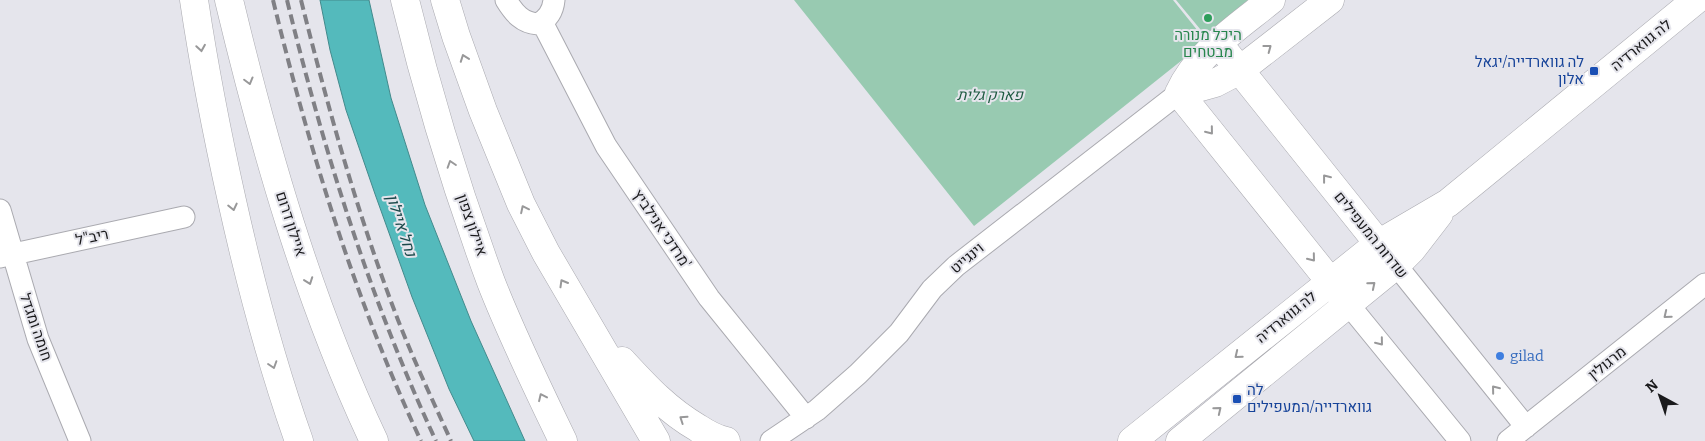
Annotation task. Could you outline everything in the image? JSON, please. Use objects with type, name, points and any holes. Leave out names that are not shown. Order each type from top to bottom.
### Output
[{"type":"main road","points":[[194,0],[222,155],[249,276],[268,347],[299,441]]},
{"type":"main road","name":"איילון דרום","points":[[229,0],[264,135],[304,267],[332,345],[374,441]]},
{"type":"main road","name":"איילון צפון","points":[[405,0],[441,133],[466,212],[492,283],[521,352],[563,441]]},
{"type":"main road","points":[[445,0],[474,86],[521,204],[546,253],[656,441]]},
{"type":"main road","name":"וינגייט","points":[[1180,93],[1194,68],[1218,42],[1271,0]]},
{"type":"main road","name":"וינגייט","points":[[1180,93],[1214,84],[1240,70],[1330,0]]},
{"type":"main road","name":"לה גווארדיה","points":[[1132,441],[1378,244],[1448,203],[1696,0]]},
{"type":"main road","name":"שדרות המעפילים","points":[[1218,42],[1396,265]]},
{"type":"main road","points":[[1180,93],[1349,305]]},
{"type":"main road","name":"לה גווארדיה","points":[[1180,441],[1396,265],[1448,203]]},
{"type":"main road","points":[[581,314],[653,395],[687,422],[712,436],[726,441]]},
{"type":"street","points":[[506,0],[511,8],[524,21],[530,24],[542,22],[553,9],[554,0]]},
{"type":"street","name":"מרדכי אנילביץ'","points":[[542,22],[606,146],[709,298],[806,418]]},
{"type":"street","name":"וינגייט","points":[[771,441],[806,418],[858,374],[899,333],[932,289],[956,266],[1180,93]]},
{"type":"street","name":"חומה ומגדל","points":[[0,210],[6,256],[80,441]]},
{"type":"street","name":"ריב\"ל","points":[[6,256],[184,217]]},
{"type":"street","name":"שדרות המעפילים","points":[[1396,265],[1526,427]]},
{"type":"street","name":"מרגולין","points":[[1508,441],[1705,284]]},
{"type":"street","points":[[1349,305],[1460,441]]},
{"type":"green space","name":"פארק גלית","points":[[794,0],[1173,0],[1206,41],[974,226]]},
{"type":"green space","name":"היכל מנורה מבטחים","points":[[1176,0],[1248,0],[1205,35]]},
{"type":"water","name":"נחל איילון","points":[[320,0],[369,0],[391,98],[425,205],[471,321],[525,441],[474,441],[449,389],[412,297],[346,110],[330,50]]},
{"type":"railway","points":[[273,0],[302,113],[336,225],[375,334],[421,441]]},
{"type":"railway","points":[[287,0],[301,57],[351,224],[390,334],[436,441]]},
{"type":"railway","points":[[301,0],[333,121],[383,281],[404,335],[451,441]]},
{"type":"place","name":"היכל מנורה מבטחים","points":[[1208,18]]},
{"type":"place","name":"לה גווארדייה/יגאל אלון","points":[[1594,71]]},
{"type":"place","name":"gilad","points":[[1500,356]]},
{"type":"place","name":"לה גווארדייה/המעפילים","points":[[1237,399]]}]
